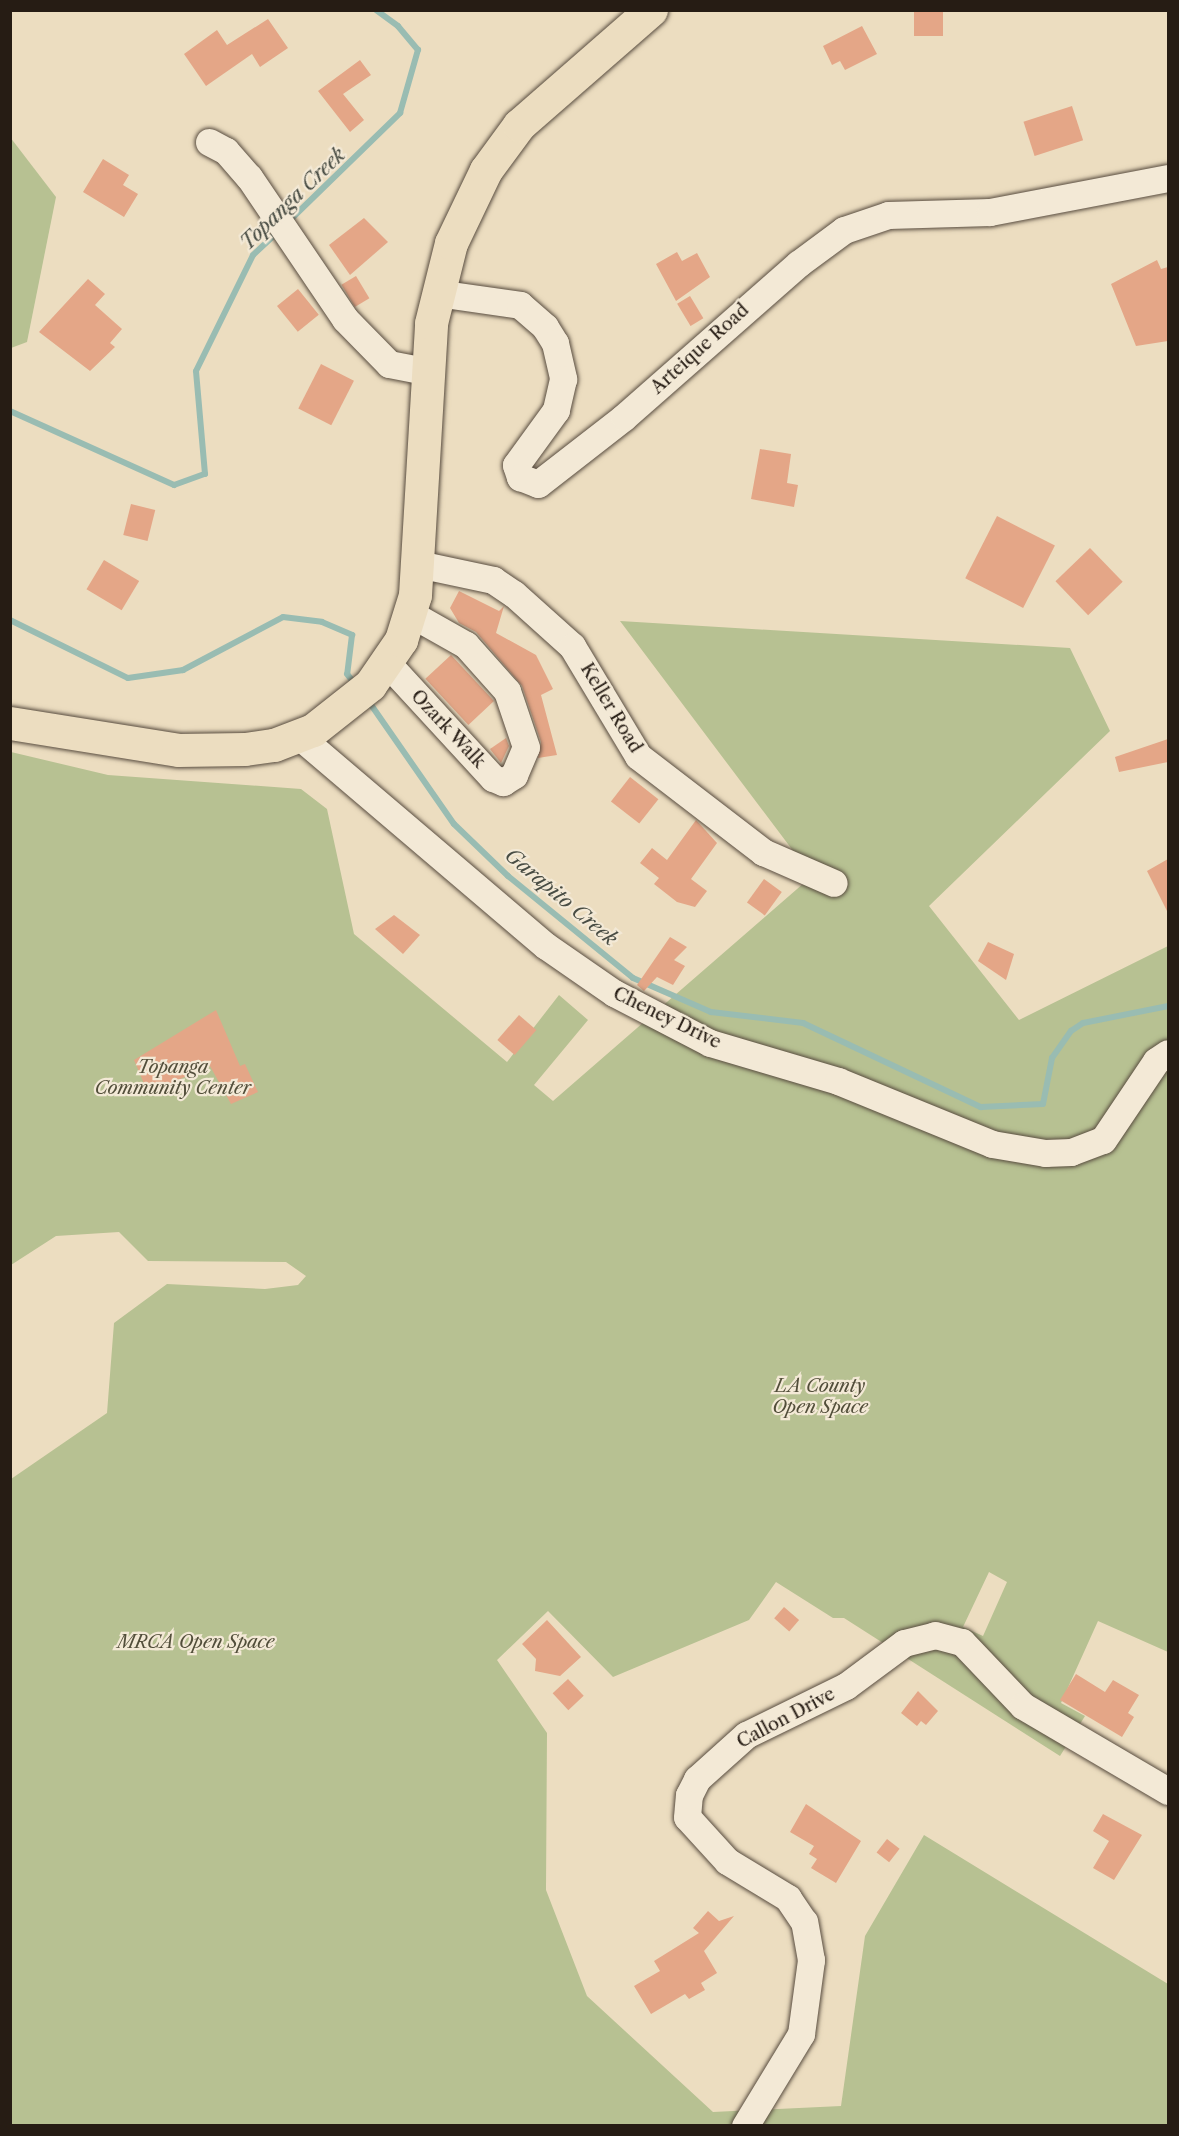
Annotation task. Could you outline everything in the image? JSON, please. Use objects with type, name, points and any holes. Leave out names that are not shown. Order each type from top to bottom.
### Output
[{"type":"main road","points":[[10,723],[188,751],[245,749],[299,736],[349,705],[383,669],[411,614],[418,564],[426,371],[437,293],[473,194],[501,146],[551,93],[651,10]]},
{"type":"street","points":[[209,142],[234,158],[345,319],[389,364],[426,371]]},
{"type":"street","name":"Arteique Road","points":[[437,293],[520,305],[539,320],[555,342],[562,380],[556,410],[516,465],[520,477],[538,484],[624,417],[798,264],[844,231],[888,215],[990,212],[1168,178]]},
{"type":"street","name":"Keller Road","points":[[418,564],[493,580],[514,594],[572,646],[638,756],[763,852],[834,883]]},
{"type":"street","name":"Ozark Walk","points":[[383,669],[493,778],[503,782],[514,775],[526,747],[507,692],[466,645],[411,614]]},
{"type":"street","name":"Cheney Drive","points":[[299,736],[546,946],[614,993],[710,1043],[838,1081],[992,1144],[1045,1153],[1071,1152],[1102,1140],[1156,1061],[1168,1053]]},
{"type":"street","name":"Callon Drive","points":[[745,2126],[801,2034],[811,1960],[804,1922],[788,1898],[727,1861],[687,1817],[689,1795],[697,1779],[746,1735],[846,1686],[904,1643],[935,1635],[962,1642],[1023,1706],[1168,1791]]},
{"type":"green space","points":[[10,137],[56,197],[27,342],[11,348]]},
{"type":"green space","points":[[620,621],[1070,648],[1110,731],[929,906],[1019,1020],[1168,946],[1168,1652],[1098,1621],[1061,1703],[1085,1716],[1060,1756],[844,1618],[833,1618],[776,1582],[749,1620],[613,1677],[548,1611],[497,1660],[547,1733],[546,1890],[587,1996],[713,2112],[841,2106],[865,1936],[924,1835],[1168,1984],[1168,2125],[11,2125],[11,1479],[107,1413],[114,1323],[167,1284],[265,1289],[298,1285],[306,1276],[286,1262],[148,1261],[119,1232],[56,1236],[11,1265],[11,752],[108,775],[301,789],[327,809],[354,934],[507,1062],[559,995],[588,1020],[534,1085],[553,1101],[812,876]],"holes":[[[989,1572],[1007,1582],[983,1636],[963,1627]]]},
{"type":"building","points":[[914,10],[943,10],[943,36],[914,36]]},
{"type":"building","points":[[268,19],[288,48],[260,67],[252,54],[206,86],[184,54],[217,30],[227,45]]},
{"type":"building","points":[[862,26],[877,54],[845,70],[840,61],[832,65],[823,46]]},
{"type":"building","points":[[360,60],[371,75],[343,94],[364,120],[350,132],[318,91]]},
{"type":"building","points":[[1072,106],[1083,140],[1035,156],[1023,122]]},
{"type":"building","points":[[103,159],[129,175],[123,185],[138,194],[124,217],[83,192]]},
{"type":"building","points":[[364,218],[388,242],[350,275],[329,245]]},
{"type":"building","points":[[677,252],[682,261],[697,253],[710,277],[676,301],[656,264]]},
{"type":"building","points":[[1157,260],[1161,269],[1168,267],[1168,341],[1136,346],[1111,284]]},
{"type":"building","points":[[356,276],[369,298],[355,307],[341,285]]},
{"type":"building","points":[[88,279],[105,294],[95,305],[122,329],[110,343],[115,347],[90,371],[39,332]]},
{"type":"building","points":[[298,289],[319,315],[298,332],[277,306]]},
{"type":"building","points":[[690,296],[703,318],[691,326],[677,304]]},
{"type":"building","points":[[321,364],[354,381],[331,425],[298,409]]},
{"type":"building","points":[[760,449],[791,454],[787,483],[798,485],[794,507],[751,499]]},
{"type":"building","points":[[131,504],[155,510],[148,541],[123,535]]},
{"type":"building","points":[[997,516],[1055,546],[1023,608],[965,578]]},
{"type":"building","points":[[1090,548],[1123,582],[1088,615],[1055,581]]},
{"type":"building","points":[[104,560],[139,581],[122,610],[86,589]]},
{"type":"building","points":[[459,591],[499,611],[504,606],[496,633],[536,655],[553,689],[541,695],[557,755],[538,758],[541,742],[522,686],[476,632],[459,623],[450,608]]},
{"type":"building","points":[[451,655],[494,701],[468,725],[425,679]]},
{"type":"building","points":[[506,738],[509,746],[501,763],[490,749]]},
{"type":"building","points":[[1168,739],[1168,762],[1119,772],[1115,757]]},
{"type":"building","points":[[630,777],[658,799],[639,824],[611,801]]},
{"type":"building","points":[[696,820],[717,843],[691,879],[707,891],[695,907],[677,902],[654,884],[659,878],[640,863],[652,848],[667,860]]},
{"type":"building","points":[[1168,859],[1168,913],[1147,871]]},
{"type":"building","points":[[764,879],[782,892],[765,915],[747,902]]},
{"type":"building","points":[[394,915],[420,935],[403,954],[375,929]]},
{"type":"building","points":[[670,937],[687,947],[674,960],[685,966],[673,985],[657,977],[644,991],[637,985]]},
{"type":"building","points":[[988,942],[1014,954],[1006,980],[978,961]]},
{"type":"building","points":[[216,1010],[240,1066],[245,1064],[258,1092],[231,1104],[210,1066],[148,1093],[134,1060]]},
{"type":"building","points":[[519,1015],[536,1030],[515,1055],[497,1040]]},
{"type":"building","points":[[784,1607],[799,1620],[789,1631],[774,1618]]},
{"type":"building","points":[[547,1620],[581,1657],[560,1676],[535,1671],[536,1659],[522,1644]]},
{"type":"building","points":[[1076,1674],[1105,1692],[1113,1680],[1139,1695],[1128,1713],[1134,1717],[1122,1737],[1060,1700]]},
{"type":"building","points":[[568,1679],[584,1696],[568,1710],[553,1693]]},
{"type":"building","points":[[918,1691],[938,1711],[926,1725],[921,1721],[917,1726],[901,1713]]},
{"type":"building","points":[[806,1804],[861,1841],[836,1883],[811,1868],[817,1859],[809,1854],[814,1846],[790,1832]]},
{"type":"building","points":[[1103,1814],[1142,1835],[1114,1880],[1093,1868],[1109,1841],[1093,1831]]},
{"type":"building","points":[[887,1839],[900,1849],[889,1862],[877,1852]]},
{"type":"building","points":[[708,1911],[719,1921],[734,1916],[704,1951],[717,1973],[701,1983],[705,1990],[689,1999],[685,1994],[651,2014],[634,1986],[660,1971],[654,1961],[699,1933],[693,1928]]},
{"type":"waterway","name":"Topanga Creek","points":[[287,223],[400,113],[418,50],[398,26],[376,10]]},
{"type":"waterway","name":"Topanga Creek","points":[[10,411],[174,485],[205,474],[196,371],[253,255],[278,232]]},
{"type":"waterway","name":"Garapito Creek","points":[[10,620],[128,678],[183,670],[283,617],[322,622],[352,635],[347,674],[355,684]]},
{"type":"waterway","name":"Garapito Creek","points":[[367,699],[454,824],[508,876],[633,978],[711,1012],[803,1023],[981,1107],[1043,1104],[1052,1058],[1071,1031],[1083,1023],[1168,1006]]},
{"type":"park label","name":"Topanga Community Center","points":[[173,1078]]},
{"type":"park label","name":"LA County Open Space","points":[[820,1397]]},
{"type":"park label","name":"MRCA Open Space","points":[[196,1642]]}]
